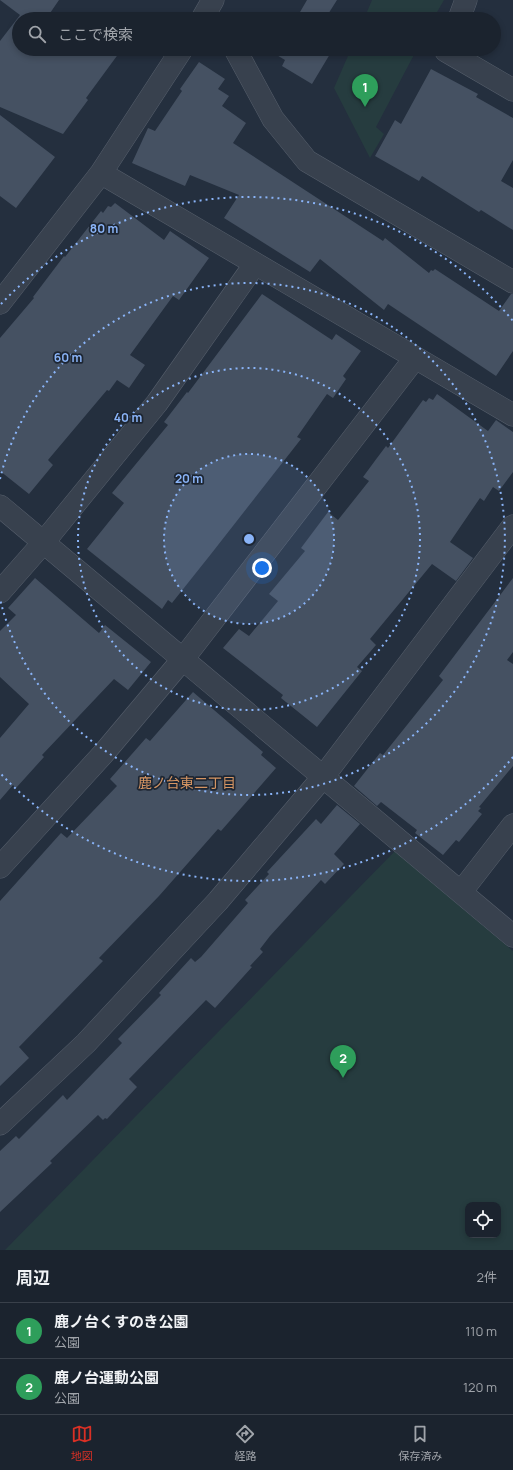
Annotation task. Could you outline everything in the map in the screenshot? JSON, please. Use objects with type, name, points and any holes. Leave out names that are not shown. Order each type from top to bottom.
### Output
[{"type":"street","points":[[462,12],[466,0]]},
{"type":"street","points":[[0,303],[101,173],[177,56]]},
{"type":"street","points":[[239,56],[273,119],[307,160],[513,282]]},
{"type":"street","points":[[455,56],[513,90]]},
{"type":"street","points":[[101,173],[513,415]]},
{"type":"street","points":[[0,592],[43,543],[157,403],[255,264]]},
{"type":"street","points":[[0,867],[103,754],[183,659],[415,358]]},
{"type":"street","points":[[0,506],[513,936]]},
{"type":"street","points":[[0,1124],[86,1043],[218,901],[323,776],[513,526]]},
{"type":"street","points":[[461,892],[513,825]]},
{"type":"green space","points":[[372,0],[444,0],[437,12],[367,12]]},
{"type":"green space","points":[[348,56],[413,56],[376,127],[384,134],[370,158],[334,88]]},
{"type":"green space","points":[[395,851],[513,951],[513,1250],[5,1250]]},
{"type":"building","points":[[0,0],[59,0],[51,12],[16,12]]},
{"type":"building","points":[[307,0],[337,0],[329,12],[300,12]]},
{"type":"building","points":[[12,25],[12,56],[117,56],[86,98],[88,100],[63,134],[0,107],[0,41]]},
{"type":"building","points":[[278,56],[329,56],[312,84],[282,66],[285,60]]},
{"type":"building","points":[[199,62],[225,79],[218,89],[229,96],[222,106],[246,123],[233,143],[383,241],[385,238],[429,273],[431,270],[433,271],[435,269],[499,311],[511,294],[513,294],[513,351],[496,376],[388,304],[384,310],[320,259],[310,272],[224,218],[239,195],[190,175],[185,186],[132,163],[148,128],[155,131],[182,91],[180,89]]},
{"type":"building","points":[[431,69],[478,94],[476,97],[513,118],[513,160],[501,181],[513,188],[513,230],[481,210],[479,212],[422,176],[419,181],[375,156],[395,120],[401,124]]},
{"type":"building","points":[[0,115],[55,157],[16,208],[0,196]]},
{"type":"building","points":[[115,203],[164,240],[170,231],[209,258],[179,300],[173,296],[130,355],[145,365],[129,388],[117,380],[109,391],[107,390],[48,460],[53,465],[29,494],[0,471],[0,338],[34,298],[33,297],[64,256],[65,257],[101,211],[103,213],[108,206],[111,207]]},
{"type":"building","points":[[262,294],[332,340],[336,334],[361,351],[343,376],[346,379],[333,398],[327,394],[297,437],[301,439],[172,603],[168,600],[162,609],[87,549],[124,503],[112,493],[168,425],[164,422],[187,392],[188,393]]},
{"type":"building","points":[[437,394],[488,431],[496,420],[513,432],[513,472],[499,491],[493,487],[484,501],[480,498],[450,542],[473,558],[456,581],[432,564],[370,639],[376,645],[357,667],[362,671],[317,727],[281,698],[283,695],[223,648],[239,629],[249,636],[278,601],[269,594],[305,551],[301,548],[328,512],[338,520],[369,481],[363,477],[386,446],[388,448],[423,400],[426,402],[429,398],[433,400]]},
{"type":"building","points":[[35,578],[99,633],[105,625],[151,662],[128,690],[114,679],[42,755],[44,757],[16,788],[13,785],[0,800],[0,738],[29,704],[0,677],[0,631],[16,615],[8,608]]},
{"type":"building","points":[[513,578],[513,652],[507,660],[513,664],[513,766],[479,807],[481,808],[478,811],[482,814],[459,842],[456,840],[443,855],[415,833],[417,830],[381,802],[377,806],[354,786],[380,753],[383,755],[443,680],[439,676]]},
{"type":"building","points":[[193,692],[263,752],[261,755],[276,768],[221,831],[218,829],[159,896],[99,958],[103,961],[19,1047],[29,1058],[0,1086],[0,901],[61,833],[67,838],[117,786],[110,779],[146,738],[150,741]]},
{"type":"building","points":[[337,805],[360,824],[334,854],[344,864],[325,884],[321,880],[270,936],[260,949],[263,952],[250,966],[252,967],[215,1008],[206,1000],[129,1079],[137,1087],[107,1119],[105,1118],[103,1120],[98,1115],[50,1161],[52,1163],[0,1212],[0,1151],[16,1136],[19,1139],[63,1095],[67,1100],[122,1043],[118,1039],[161,995],[159,993],[191,958],[195,962],[201,957],[248,903],[245,900],[269,874],[267,872],[316,819],[321,824]]},
{"type":"place","name":"鹿ノ台くすのき公園","points":[[365,107]]},
{"type":"place","name":"鹿ノ台運動公園","points":[[343,1078]]},
{"type":"district","name":"鹿ノ台東二丁目","points":[[187,783]]}]
